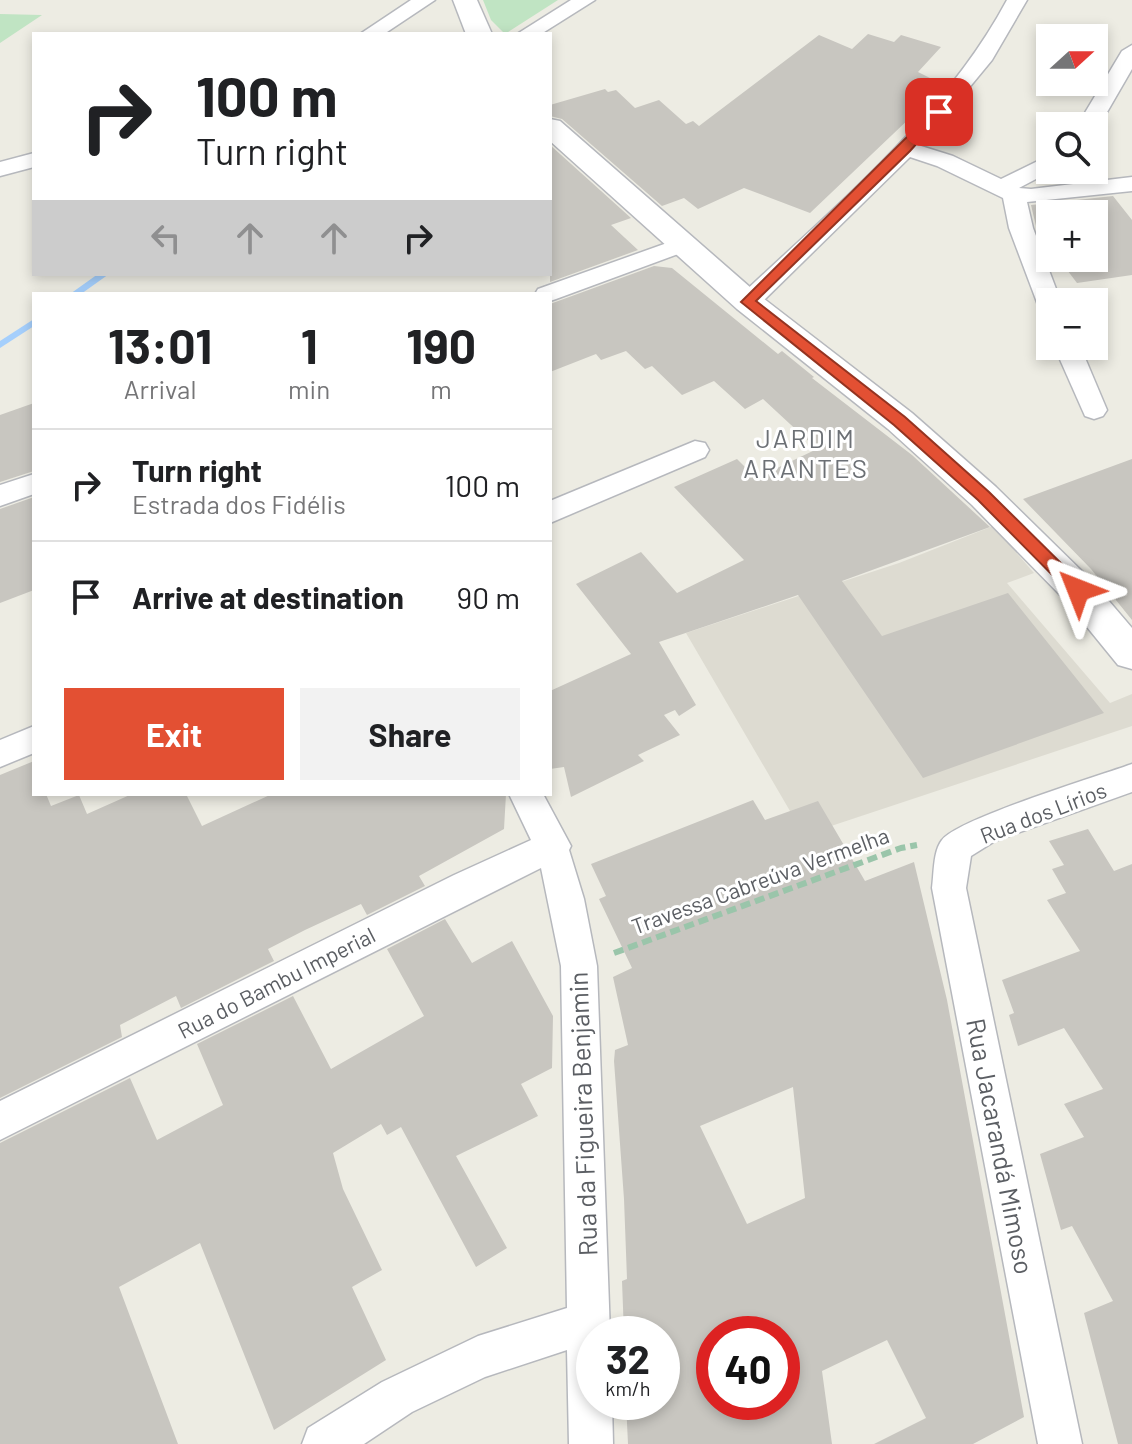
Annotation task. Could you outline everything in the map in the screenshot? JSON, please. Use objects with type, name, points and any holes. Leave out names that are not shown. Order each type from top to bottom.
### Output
[{"type":"street","points":[[373,32],[425,0]]},
{"type":"street","points":[[465,0],[478,32]]},
{"type":"street","points":[[530,32],[585,0]]},
{"type":"street","points":[[748,302],[906,148],[982,63],[1001,34],[1017,0]]},
{"type":"street","points":[[1096,112],[1132,51]]},
{"type":"street","points":[[552,129],[748,302],[900,421],[984,496],[1078,590],[1132,654]]},
{"type":"street","points":[[906,148],[945,161],[1006,191],[1031,196],[1132,184]]},
{"type":"street","points":[[0,169],[32,161]]},
{"type":"street","points":[[1006,191],[1036,171]]},
{"type":"street","points":[[1006,191],[1044,288]]},
{"type":"street","points":[[552,292],[681,245]]},
{"type":"street","points":[[1073,360],[1094,410]]},
{"type":"street","points":[[552,512],[695,450]]},
{"type":"street","points":[[0,496],[32,485]]},
{"type":"street","points":[[0,754],[32,740]]},
{"type":"street","name":"Rua dos Lírios","points":[[955,848],[983,831],[1132,778]]},
{"type":"street","name":"Rua da Figueira Benjamin","points":[[527,796],[554,846],[569,902],[579,966],[587,1316]]},
{"type":"street","name":"Rua do Bambu Imperial","points":[[0,1121],[466,886],[554,846]]},
{"type":"street","name":"Rua Jacarandá Mimoso","points":[[955,848],[949,888],[1060,1444]]},
{"type":"street","points":[[324,1444],[397,1397],[478,1358],[576,1326]]},
{"type":"street","name":"Rua da Figueira Benjamin","points":[[590,1420],[591,1444]]},
{"type":"path","name":"Travessa Cabreúva Vermelha","points":[[579,966],[901,848],[927,844],[955,848]]},
{"type":"shaded area","points":[[993,526],[1034,573],[1007,583],[1110,703],[1132,694],[1132,726],[804,835],[686,633],[899,563]]},
{"type":"green space","points":[[483,0],[558,0],[508,32],[503,32],[491,20]]},
{"type":"green space","points":[[0,14],[42,15],[0,43]]},
{"type":"building","points":[[868,34],[894,42],[901,35],[941,47],[918,72],[942,84],[928,93],[933,96],[810,213],[744,188],[698,209],[684,198],[662,206],[562,119],[552,116],[552,104],[605,89],[608,92],[616,90],[635,108],[659,100],[686,124],[693,121],[699,126],[819,35],[852,49]]},
{"type":"building","points":[[552,147],[631,218],[611,225],[638,250],[550,282]]},
{"type":"building","points":[[1113,196],[1132,220],[1132,275],[1077,283],[1069,272],[1108,272],[1108,200],[1077,200]]},
{"type":"building","points":[[1036,204],[1036,226],[1031,205]]},
{"type":"building","points":[[654,266],[672,268],[778,354],[782,351],[912,455],[990,527],[842,581],[882,636],[1008,593],[1104,713],[923,778],[798,595],[659,642],[696,705],[679,716],[675,710],[664,715],[680,735],[638,755],[644,761],[571,797],[564,767],[552,769],[552,690],[631,654],[576,584],[641,552],[677,593],[744,560],[674,487],[737,459],[756,478],[817,449],[763,399],[745,409],[714,381],[682,395],[652,366],[645,369],[626,351],[601,360],[596,354],[552,371],[552,303]]},
{"type":"building","points":[[32,404],[32,472],[0,482],[0,415]]},
{"type":"building","points":[[1132,459],[1132,620],[1091,569],[1023,499]]},
{"type":"building","points":[[32,498],[32,591],[0,603],[0,509]]},
{"type":"building","points":[[32,762],[32,796],[47,796],[51,806],[79,796],[87,814],[128,796],[187,796],[202,826],[268,796],[506,796],[504,829],[419,876],[425,886],[367,915],[361,904],[305,930],[268,949],[274,961],[181,1008],[176,996],[120,1025],[122,1037],[0,1098],[0,775]]},
{"type":"building","points":[[753,800],[765,820],[818,801],[865,881],[914,862],[947,1000],[1024,1417],[973,1444],[874,1444],[926,1418],[887,1340],[822,1371],[832,1444],[628,1444],[627,1420],[680,1420],[680,1316],[623,1316],[622,1281],[627,1279],[614,1061],[615,1050],[628,1045],[613,977],[632,968],[599,899],[606,896],[591,864]],"holes":[[[793,1087],[805,1198],[747,1224],[700,1126]]]},
{"type":"building","points":[[1088,829],[1114,871],[1132,864],[1132,1444],[1118,1444],[1084,1313],[1113,1301],[1072,1226],[1061,1230],[1040,1154],[1084,1137],[1064,1104],[1103,1089],[1064,1028],[1018,1046],[1009,1015],[1014,1013],[1002,980],[1080,951],[1047,900],[1066,893],[1052,869],[1064,865],[1049,841]]},
{"type":"building","points":[[445,919],[472,963],[512,941],[553,1016],[552,1068],[521,1084],[538,1116],[456,1156],[507,1248],[476,1267],[401,1127],[387,1135],[381,1124],[333,1153],[343,1189],[382,1270],[352,1287],[386,1360],[274,1430],[200,1243],[119,1287],[178,1444],[0,1444],[0,1143],[130,1078],[157,1140],[223,1105],[197,1044],[293,996],[331,1069],[424,1016],[387,949]]},
{"type":"waterway","points":[[78,292],[101,276]]},
{"type":"waterway","points":[[0,345],[32,323]]},
{"type":"district","name":"JARDIM ARANTES","points":[[806,452]]},
{"type":"route","points":[[939,112],[748,302],[900,421],[984,496],[1078,590]]}]
